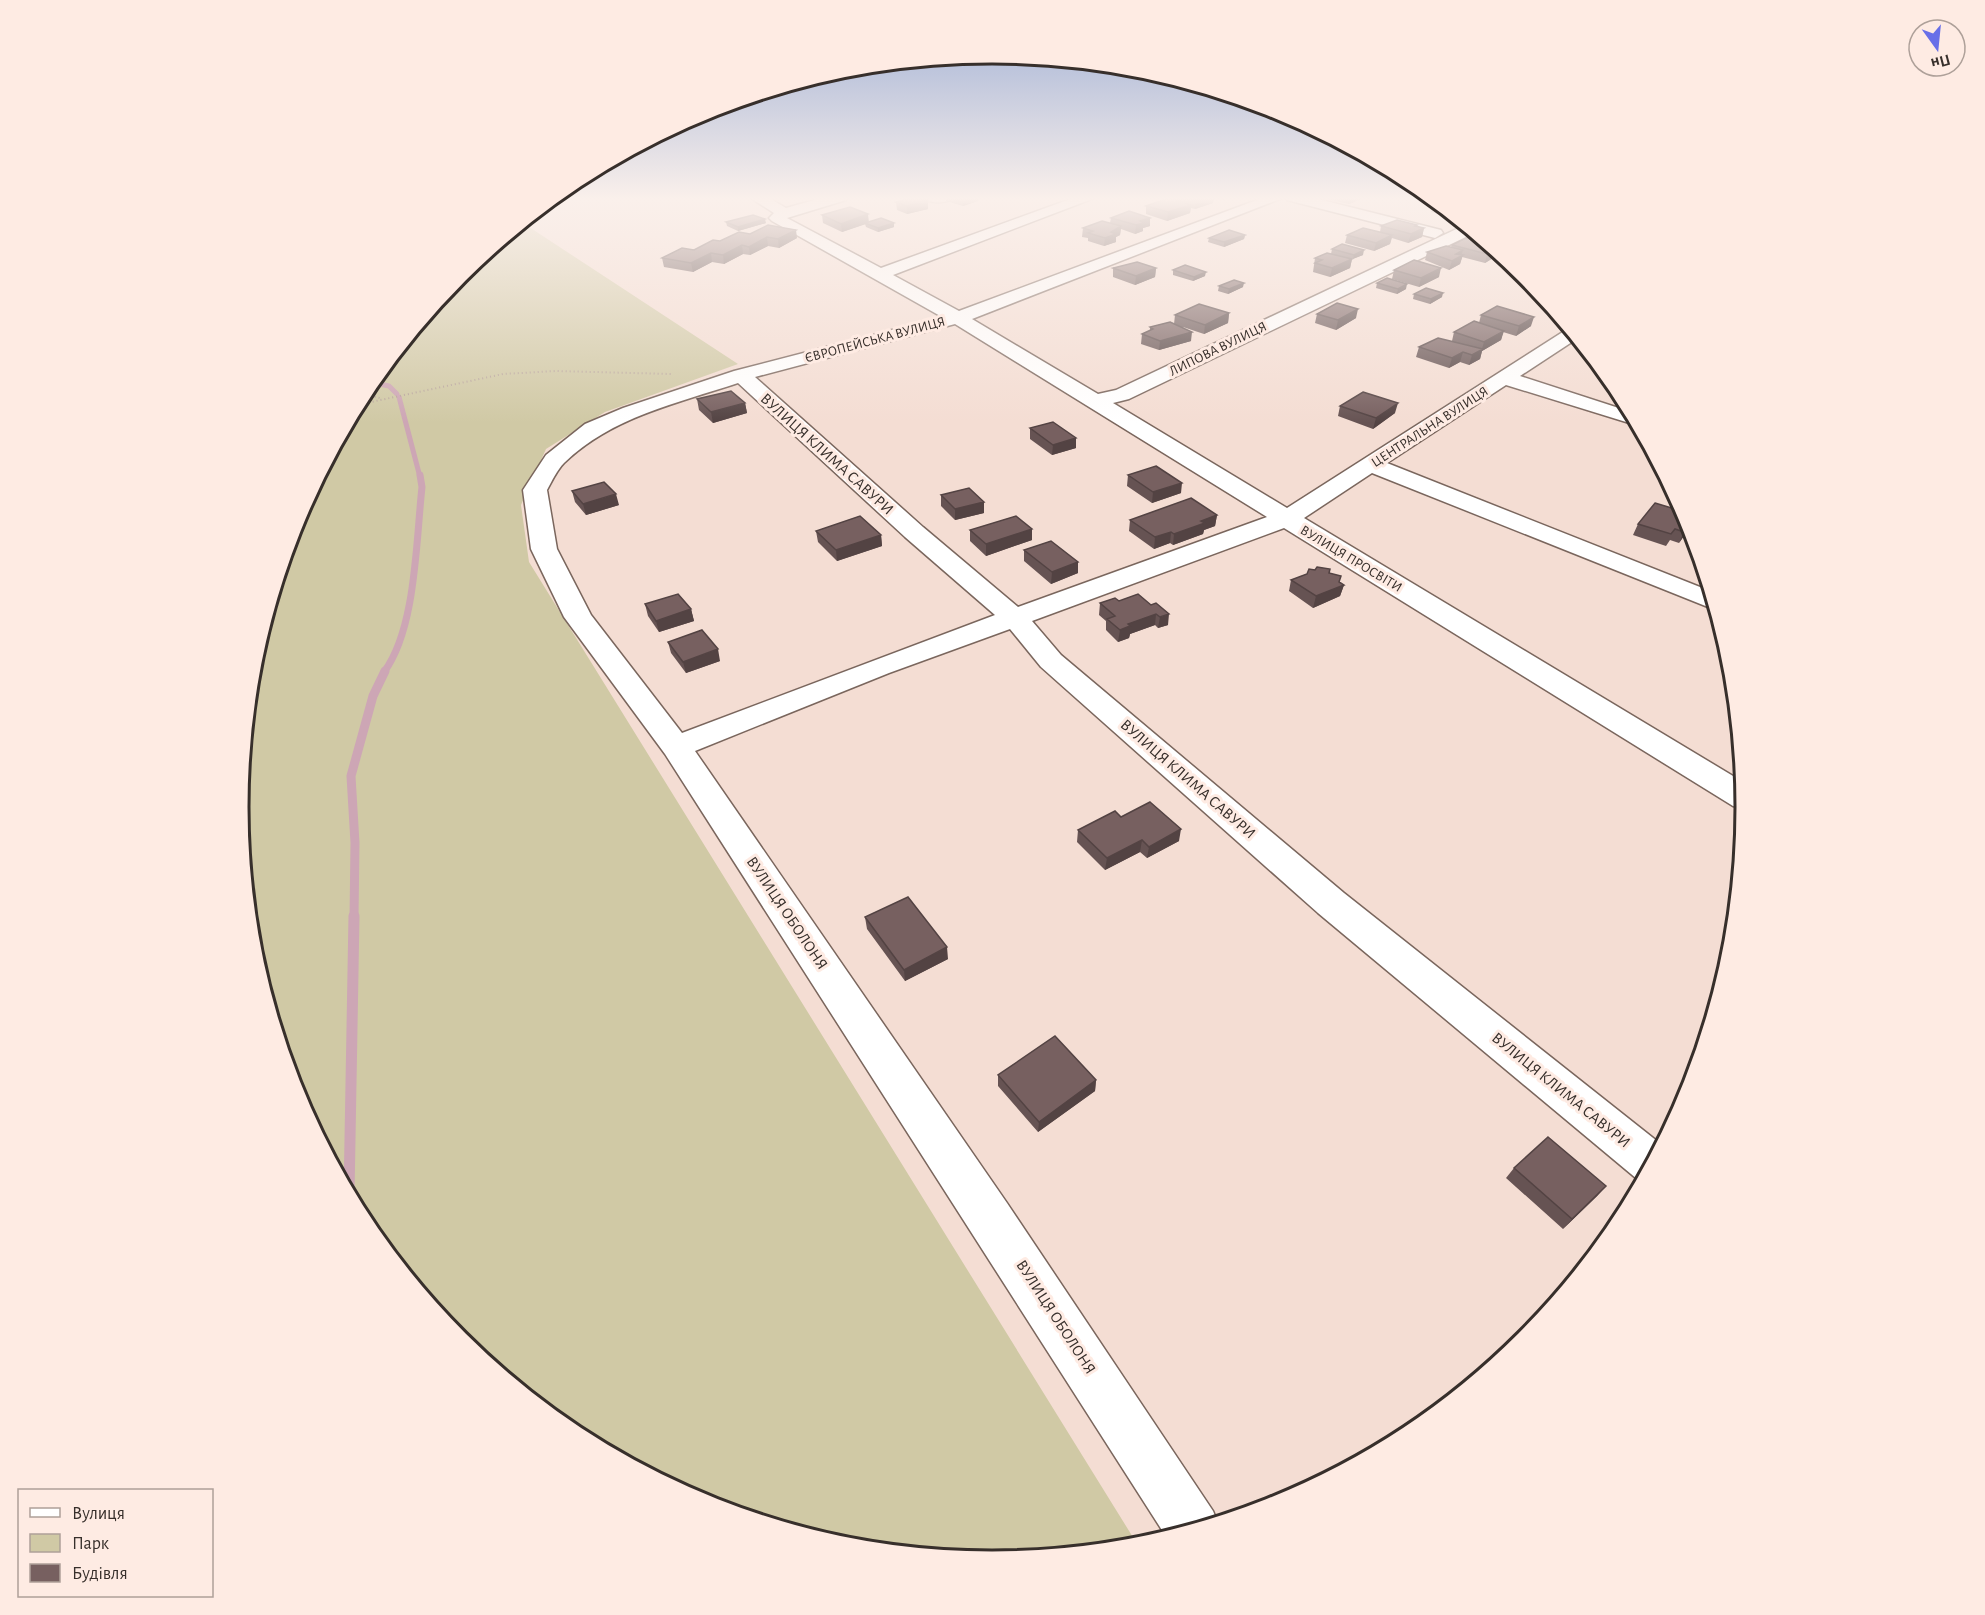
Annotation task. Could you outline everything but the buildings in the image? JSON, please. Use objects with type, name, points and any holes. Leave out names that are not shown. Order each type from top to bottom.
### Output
[{"type":"street","name":"ВУЛИЦЯ ПРОСВІТИ","points":[[878,272],[1095,401],[1735,792]]},
{"type":"street","points":[[881,274],[885,272]]},
{"type":"street","name":"ЄВРОПЕЙСЬКА ВУЛИЦЯ","points":[[741,375],[958,318],[1079,272]]},
{"type":"street","name":"ЛИПОВА ВУЛИЦЯ","points":[[1095,401],[1122,395],[1377,272]]},
{"type":"street","name":"ЦЕНТРАЛЬНА ВУЛИЦЯ","points":[[676,747],[879,667],[1016,620],[1286,519],[1567,337]]},
{"type":"street","name":"ВУЛИЦЯ КЛИМА САВУРИ","points":[[741,375],[914,532],[1016,620],[1051,661],[1331,903],[1646,1159]]},
{"type":"street","name":"ВУЛИЦЯ ОБОЛОНЯ","points":[[741,375],[630,412],[593,429],[554,460],[535,490],[544,549],[578,617],[676,747],[991,1219],[1190,1524]]},
{"type":"street","points":[[1505,378],[1623,416]]},
{"type":"street","points":[[1372,465],[1705,598]]},
{"type":"path","points":[[371,402],[503,374],[556,371],[671,374]]},
{"type":"path","points":[[374,397],[384,399]]},
{"type":"green space","points":[[478,272],[598,272],[738,364],[605,412],[546,449],[521,505],[529,562],[1133,1537],[1041,1549],[944,1549],[896,1544],[800,1525],[708,1494],[664,1474],[621,1451],[540,1397],[467,1333],[403,1260],[349,1179],[306,1092],[289,1046],[275,1000],[256,904],[249,808],[251,759],[264,663],[275,615],[306,523],[349,436],[403,355],[467,282]]},
{"type":"waterway","points":[[382,385],[389,386],[397,394]]},
{"type":"waterway","points":[[399,397],[420,477]]},
{"type":"waterway","points":[[384,672],[395,654],[409,609],[422,487],[420,475]]},
{"type":"waterway","points":[[354,918],[355,843],[351,776],[373,696],[385,671]]},
{"type":"waterway","points":[[349,1179],[354,916]]}]
